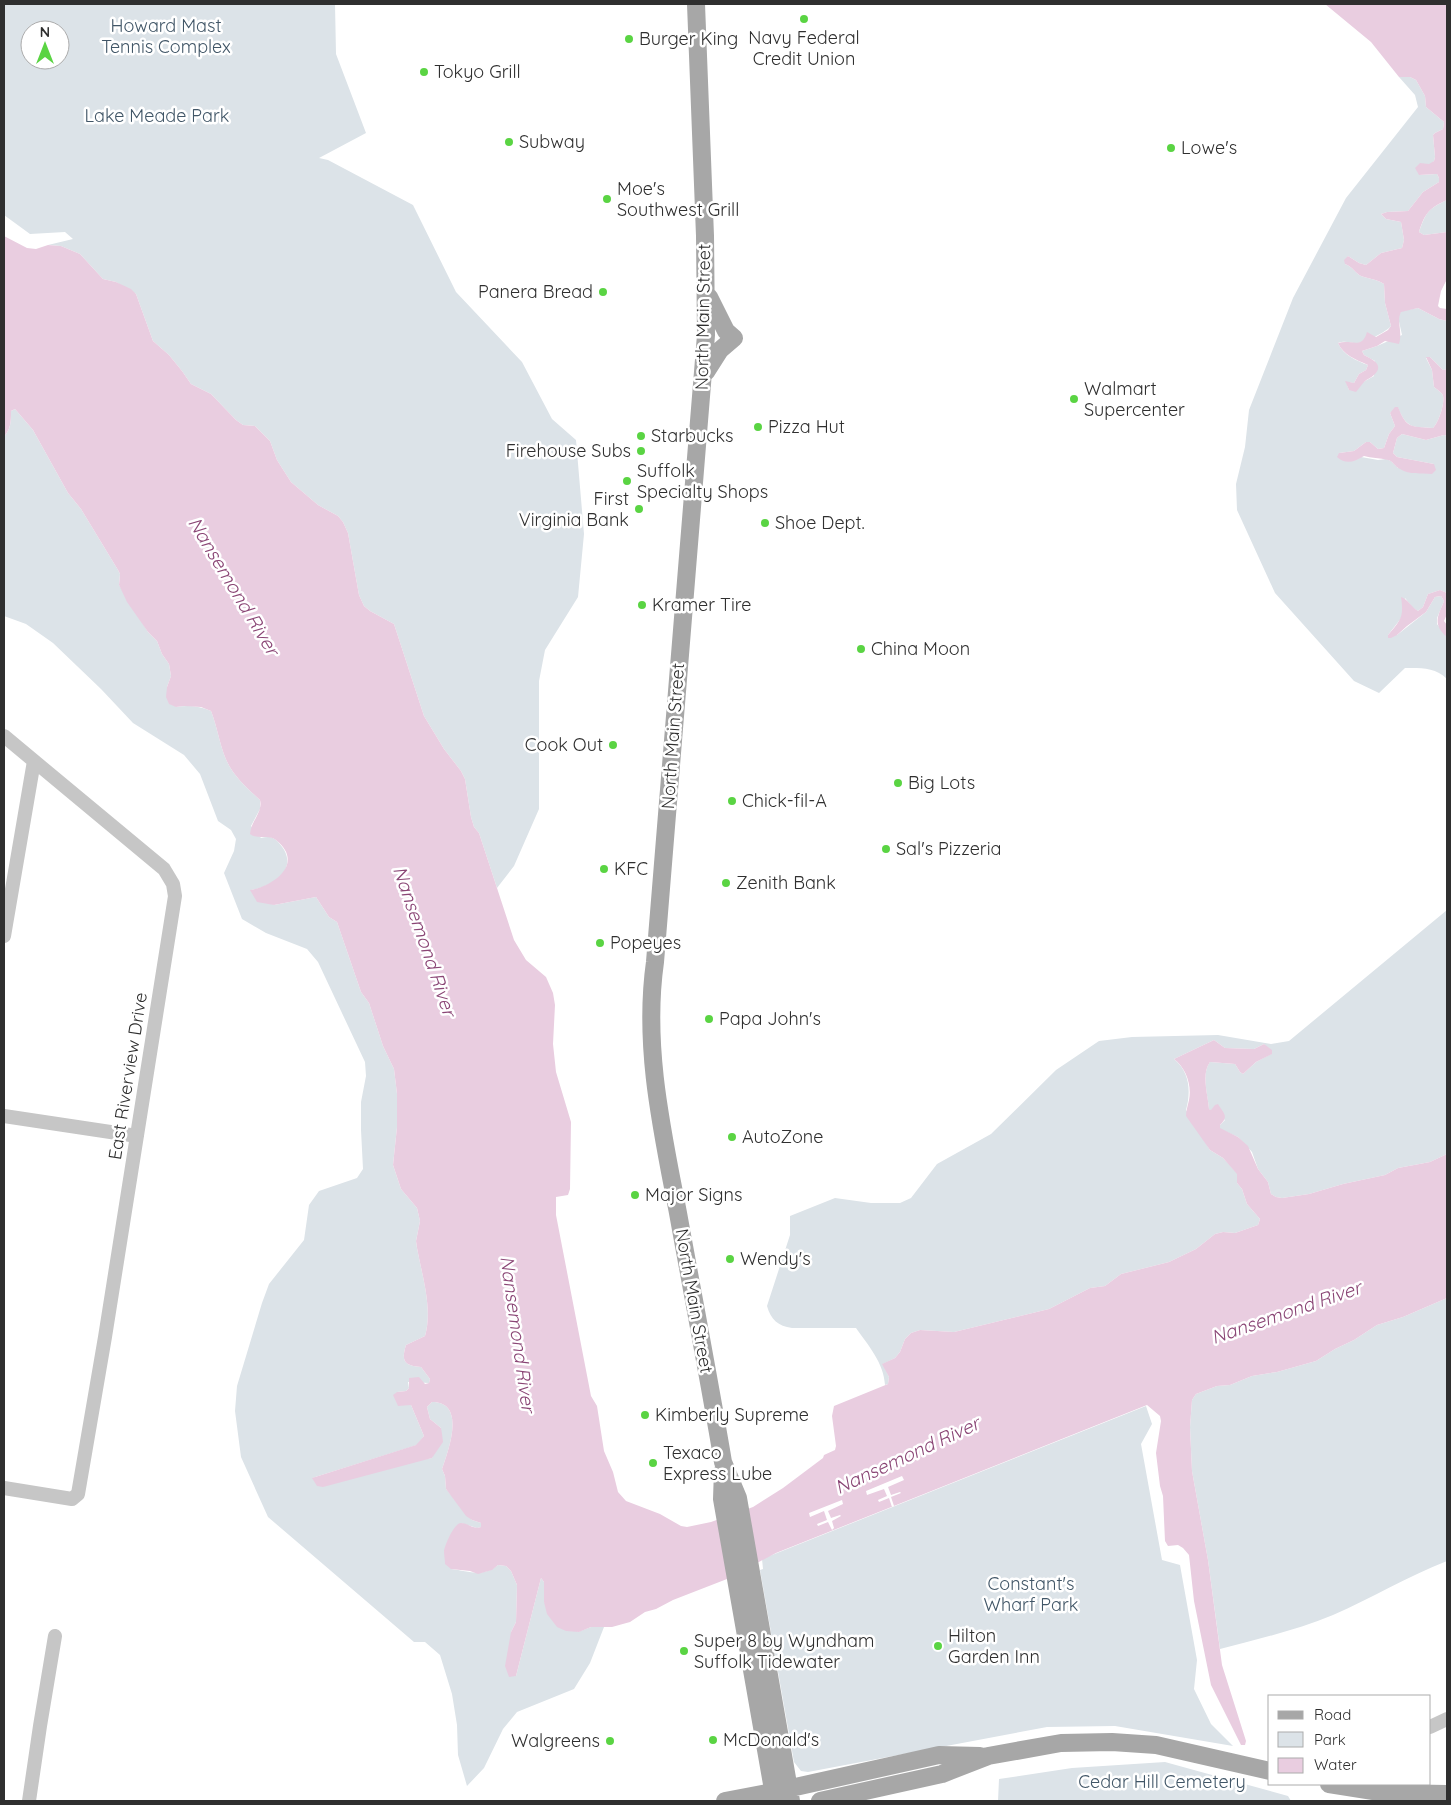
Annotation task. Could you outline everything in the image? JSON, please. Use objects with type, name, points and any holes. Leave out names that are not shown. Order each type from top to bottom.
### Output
[{"type":"main road","name":"North Main Street","points":[[696,4],[706,335],[671,780],[651,987],[650,1024],[654,1076],[782,1796]]},
{"type":"main road","points":[[702,384],[707,368],[720,350],[734,338],[726,331],[706,292]]},
{"type":"main road","points":[[725,1801],[782,1796],[939,1755],[988,1756],[1061,1743],[1112,1742],[1156,1746],[1184,1750],[1268,1771]]},
{"type":"main road","points":[[820,1801],[942,1774],[988,1756]]},
{"type":"main road","points":[[1335,1785],[1386,1793],[1447,1794]]},
{"type":"street","name":"East Riverview Drive","points":[[4,736],[164,869],[173,884],[175,904],[77,1496],[72,1499],[4,1488]]},
{"type":"street","points":[[4,936],[34,760]]},
{"type":"street","points":[[4,1116],[137,1136]]},
{"type":"street","points":[[29,1801],[55,1636]]},
{"type":"street","points":[[1431,1727],[1447,1720]]},
{"type":"green space","points":[[4,4],[335,4],[336,54],[366,133],[319,158],[328,160],[413,205],[456,292],[522,362],[552,419],[576,440],[584,534],[578,597],[545,650],[539,681],[539,809],[514,866],[497,888],[479,833],[474,827],[471,817],[465,779],[424,716],[394,624],[370,611],[364,606],[359,595],[348,533],[343,522],[338,516],[318,505],[291,482],[277,460],[270,441],[255,426],[243,425],[211,394],[191,384],[169,355],[153,341],[136,294],[116,282],[103,279],[80,254],[61,246],[48,245],[73,239],[65,232],[30,234],[4,215]]},
{"type":"green space","points":[[1399,77],[1410,77],[1416,80],[1425,96],[1426,107],[1444,122],[1443,129],[1433,135],[1434,161],[1419,175],[1437,174],[1439,182],[1423,192],[1408,211],[1381,214],[1386,219],[1401,222],[1404,240],[1402,248],[1381,253],[1366,265],[1348,256],[1345,264],[1361,276],[1384,284],[1385,303],[1391,326],[1371,339],[1362,342],[1338,343],[1347,354],[1368,365],[1366,370],[1359,374],[1354,383],[1346,382],[1349,390],[1374,376],[1375,361],[1364,355],[1362,351],[1402,335],[1398,317],[1401,311],[1418,308],[1447,321],[1447,369],[1443,370],[1430,357],[1426,358],[1432,370],[1434,387],[1443,396],[1443,404],[1439,418],[1433,428],[1415,427],[1407,423],[1398,408],[1390,413],[1395,426],[1389,434],[1384,448],[1378,449],[1370,442],[1366,442],[1354,451],[1339,453],[1378,460],[1386,459],[1398,468],[1434,464],[1397,457],[1393,453],[1397,438],[1402,434],[1426,440],[1444,435],[1447,436],[1447,593],[1440,590],[1428,594],[1423,607],[1418,611],[1405,598],[1402,617],[1388,635],[1397,635],[1426,612],[1435,597],[1441,596],[1444,601],[1437,618],[1437,624],[1447,637],[1447,679],[1433,670],[1405,668],[1379,693],[1354,681],[1275,593],[1237,510],[1236,484],[1245,447],[1249,410],[1293,298],[1346,198],[1418,107],[1415,95]]},
{"type":"green space","points":[[1447,200],[1447,232],[1424,235],[1419,232],[1428,212]]},
{"type":"green space","points":[[15,409],[33,430],[68,493],[81,509],[118,570],[120,574],[119,585],[148,632],[157,641],[162,654],[169,664],[171,676],[167,687],[176,707],[194,706],[211,711],[223,751],[231,769],[260,800],[260,809],[251,826],[261,838],[275,839],[285,852],[287,860],[286,867],[276,880],[251,890],[274,905],[316,897],[329,917],[337,922],[361,992],[369,1003],[383,1046],[394,1069],[397,1094],[397,1127],[393,1165],[401,1189],[417,1208],[420,1221],[416,1241],[426,1292],[428,1314],[425,1336],[406,1345],[404,1359],[407,1364],[421,1367],[430,1379],[429,1383],[408,1382],[409,1388],[406,1391],[397,1392],[411,1405],[424,1436],[417,1445],[312,1478],[432,1458],[441,1428],[430,1419],[427,1407],[432,1402],[443,1404],[449,1410],[452,1418],[451,1440],[442,1469],[445,1476],[446,1489],[472,1520],[481,1523],[481,1527],[477,1528],[461,1523],[451,1569],[481,1573],[498,1565],[506,1566],[511,1571],[517,1585],[516,1622],[511,1632],[516,1676],[541,1578],[544,1582],[544,1602],[578,1632],[591,1627],[604,1627],[590,1663],[574,1689],[517,1712],[503,1729],[484,1768],[467,1786],[458,1755],[457,1725],[452,1694],[440,1655],[425,1642],[414,1642],[268,1517],[241,1457],[235,1411],[237,1386],[269,1284],[304,1240],[309,1205],[319,1191],[357,1178],[363,1169],[361,1102],[366,1076],[365,1062],[318,962],[307,949],[266,933],[242,919],[224,873],[234,851],[236,839],[231,830],[218,821],[200,774],[184,755],[133,723],[53,643],[26,624],[4,616],[4,437],[10,425],[11,411]]},
{"type":"green space","points":[[1447,910],[1447,1154],[1430,1162],[1398,1168],[1385,1175],[1309,1194],[1282,1198],[1276,1197],[1271,1194],[1268,1182],[1258,1169],[1252,1152],[1238,1137],[1220,1129],[1220,1125],[1225,1120],[1209,1109],[1205,1079],[1210,1062],[1235,1064],[1243,1074],[1256,1062],[1271,1054],[1264,1044],[1254,1049],[1225,1048],[1214,1040],[1174,1059],[1183,1070],[1188,1083],[1186,1110],[1210,1150],[1223,1158],[1238,1174],[1237,1183],[1242,1189],[1247,1204],[1260,1219],[1258,1225],[1235,1233],[1223,1232],[1215,1234],[1196,1249],[1169,1262],[1121,1274],[1105,1286],[1090,1288],[1049,1309],[954,1332],[920,1330],[911,1333],[905,1339],[900,1352],[895,1358],[883,1364],[889,1377],[888,1384],[885,1385],[879,1362],[856,1328],[792,1328],[779,1324],[771,1315],[767,1306],[790,1235],[790,1216],[835,1198],[871,1203],[900,1203],[911,1198],[937,1164],[991,1134],[1056,1070],[1099,1041],[1132,1037],[1218,1035],[1271,1044],[1289,1041]]},
{"type":"green space","points":[[1447,1298],[1447,1561],[1418,1573],[1333,1615],[1277,1634],[1220,1649],[1208,1560],[1192,1471],[1190,1427],[1192,1400],[1196,1394],[1217,1386],[1230,1385],[1252,1376],[1277,1372],[1316,1361],[1377,1325],[1403,1317]]},
{"type":"green space","name":"Constant's Wharf Park","points":[[1146,1406],[1152,1424],[1141,1444],[1162,1560],[1180,1565],[1197,1660],[1194,1689],[1211,1724],[1233,1746],[1115,1726],[1047,1727],[808,1772],[801,1771],[794,1762],[760,1570],[763,1569],[762,1559]]},
{"type":"green space","name":"Cedar Hill Cemetery","points":[[1165,1762],[1288,1796],[1291,1801],[998,1801],[999,1779],[1072,1768]]},
{"type":"water","points":[[1325,4],[1447,4],[1447,200],[1429,212],[1423,220],[1419,232],[1424,235],[1447,232],[1447,279],[1441,291],[1438,306],[1447,309],[1447,321],[1418,308],[1401,312],[1399,319],[1399,344],[1385,341],[1362,351],[1364,355],[1378,365],[1378,368],[1374,375],[1364,382],[1356,392],[1349,390],[1345,381],[1354,383],[1359,374],[1366,370],[1368,365],[1347,354],[1338,343],[1362,341],[1367,332],[1376,337],[1391,326],[1385,303],[1384,284],[1361,276],[1345,264],[1344,260],[1348,256],[1366,265],[1381,253],[1402,248],[1404,240],[1401,222],[1386,219],[1381,214],[1408,211],[1423,192],[1439,182],[1437,174],[1419,175],[1415,168],[1420,163],[1429,164],[1434,161],[1433,135],[1443,129],[1444,122],[1426,107],[1425,96],[1416,80],[1410,77],[1399,77],[1371,42]]},
{"type":"water","name":"Nansemond River","points":[[4,236],[27,248],[36,249],[48,245],[61,246],[80,254],[103,279],[116,282],[131,289],[136,294],[153,341],[169,355],[191,384],[211,394],[243,425],[255,426],[270,441],[277,460],[291,482],[318,505],[338,516],[343,522],[348,533],[359,595],[364,606],[394,624],[424,716],[465,779],[474,827],[479,833],[514,940],[526,960],[546,977],[553,993],[555,1005],[553,1044],[556,1072],[571,1122],[570,1189],[568,1195],[556,1197],[556,1215],[591,1396],[597,1406],[604,1451],[613,1472],[618,1492],[626,1501],[687,1527],[711,1522],[753,1507],[783,1488],[823,1458],[824,1455],[835,1450],[832,1416],[834,1406],[888,1384],[889,1377],[882,1364],[895,1358],[900,1352],[905,1339],[911,1333],[920,1330],[954,1332],[1049,1309],[1090,1288],[1105,1286],[1121,1274],[1169,1262],[1196,1249],[1215,1234],[1223,1232],[1235,1233],[1258,1225],[1260,1219],[1247,1204],[1242,1189],[1237,1183],[1237,1174],[1223,1158],[1210,1150],[1186,1116],[1190,1094],[1189,1083],[1182,1067],[1174,1059],[1214,1040],[1225,1048],[1254,1049],[1264,1044],[1272,1050],[1272,1054],[1256,1062],[1243,1074],[1235,1064],[1210,1062],[1205,1078],[1209,1109],[1211,1110],[1218,1104],[1225,1115],[1220,1128],[1238,1137],[1248,1146],[1258,1169],[1268,1182],[1271,1194],[1276,1197],[1282,1198],[1309,1194],[1385,1175],[1398,1168],[1430,1162],[1447,1154],[1447,1298],[1403,1317],[1377,1325],[1316,1361],[1277,1372],[1252,1376],[1230,1385],[1217,1386],[1196,1394],[1192,1400],[1190,1427],[1192,1471],[1208,1560],[1222,1665],[1246,1741],[1245,1745],[1241,1745],[1211,1685],[1194,1601],[1189,1555],[1178,1545],[1168,1546],[1165,1541],[1163,1496],[1156,1453],[1161,1421],[1160,1416],[1147,1405],[776,1553],[727,1579],[645,1612],[630,1622],[612,1627],[591,1627],[579,1632],[566,1631],[557,1627],[547,1614],[544,1602],[544,1582],[541,1578],[516,1676],[509,1677],[505,1666],[511,1632],[516,1622],[517,1585],[511,1571],[506,1566],[498,1565],[492,1570],[478,1574],[451,1569],[445,1564],[444,1551],[450,1535],[458,1524],[466,1524],[476,1528],[481,1527],[481,1523],[466,1516],[446,1489],[445,1476],[442,1469],[451,1440],[452,1418],[449,1410],[443,1404],[432,1402],[427,1407],[430,1419],[441,1428],[443,1442],[432,1458],[323,1487],[317,1486],[312,1478],[416,1445],[424,1436],[411,1405],[398,1406],[393,1395],[397,1392],[406,1391],[409,1388],[409,1378],[419,1377],[425,1384],[429,1383],[430,1379],[421,1367],[407,1364],[404,1359],[406,1345],[425,1336],[428,1314],[426,1292],[416,1241],[420,1221],[417,1208],[401,1189],[393,1165],[397,1127],[397,1094],[394,1069],[383,1046],[369,1003],[361,992],[337,922],[329,917],[316,897],[274,905],[257,902],[250,890],[268,884],[283,872],[287,865],[288,857],[284,849],[273,838],[256,837],[250,834],[260,809],[260,800],[231,769],[223,751],[211,711],[201,707],[176,707],[169,704],[166,697],[171,676],[169,664],[162,654],[157,641],[148,632],[127,602],[119,585],[120,574],[118,570],[81,509],[68,493],[33,430],[15,409],[11,411],[10,425],[4,437]]},
{"type":"water","points":[[1426,357],[1430,357],[1443,370],[1447,369],[1447,436],[1444,435],[1426,440],[1402,434],[1397,438],[1393,453],[1397,457],[1434,464],[1436,470],[1432,474],[1412,473],[1400,469],[1385,459],[1364,456],[1347,462],[1340,460],[1337,457],[1339,453],[1354,451],[1366,442],[1370,442],[1378,449],[1384,448],[1389,434],[1395,426],[1390,413],[1395,407],[1398,407],[1404,419],[1410,425],[1433,428],[1441,414],[1443,396],[1434,387],[1432,370]]},
{"type":"water","points":[[1440,590],[1447,593],[1447,614],[1444,621],[1447,625],[1447,637],[1438,624],[1438,616],[1444,601],[1441,596],[1435,597],[1426,612],[1397,635],[1388,638],[1388,635],[1396,626],[1402,614],[1401,597],[1406,599],[1418,611],[1423,607],[1428,594]]},
{"type":"pier","points":[[902,1476],[904,1480],[888,1487],[891,1495],[901,1493],[891,1497],[894,1506],[892,1507],[889,1498],[879,1502],[878,1500],[887,1496],[884,1489],[867,1495],[866,1491]]},
{"type":"pier","points":[[842,1500],[843,1504],[828,1511],[831,1518],[841,1516],[832,1521],[834,1528],[832,1530],[828,1522],[818,1526],[817,1524],[827,1520],[824,1511],[810,1517],[809,1513]]},
{"type":"place","name":"Navy Federal Credit Union","points":[[804,19]]},
{"type":"place","name":"Burger King","points":[[629,39]]},
{"type":"place","name":"Tokyo Grill","points":[[424,72]]},
{"type":"place","name":"Subway","points":[[509,142]]},
{"type":"place","name":"Lowe's","points":[[1171,148]]},
{"type":"place","name":"Moe's Southwest Grill","points":[[607,199]]},
{"type":"place","name":"Panera Bread","points":[[603,292]]},
{"type":"place","name":"Walmart Supercenter","points":[[1074,399]]},
{"type":"place","name":"Pizza Hut","points":[[758,427]]},
{"type":"place","name":"Starbucks","points":[[641,436]]},
{"type":"place","name":"Firehouse Subs","points":[[641,451]]},
{"type":"place","name":"Suffolk Specialty Shops","points":[[627,481]]},
{"type":"place","name":"First Virginia Bank","points":[[639,509]]},
{"type":"place","name":"Shoe Dept.","points":[[765,523]]},
{"type":"place","name":"Kramer Tire","points":[[642,605]]},
{"type":"place","name":"China Moon","points":[[861,649]]},
{"type":"place","name":"Cook Out","points":[[613,745]]},
{"type":"place","name":"Big Lots","points":[[898,783]]},
{"type":"place","name":"Chick-fil-A","points":[[732,801]]},
{"type":"place","name":"Sal's Pizzeria","points":[[886,849]]},
{"type":"place","name":"KFC","points":[[604,869]]},
{"type":"place","name":"Zenith Bank","points":[[726,883]]},
{"type":"place","name":"Popeyes","points":[[600,943]]},
{"type":"place","name":"Papa John's","points":[[709,1019]]},
{"type":"place","name":"AutoZone","points":[[732,1137]]},
{"type":"place","name":"Major Signs","points":[[635,1195]]},
{"type":"place","name":"Wendy's","points":[[730,1259]]},
{"type":"place","name":"Kimberly Supreme","points":[[645,1415]]},
{"type":"place","name":"Texaco Express Lube","points":[[653,1463]]},
{"type":"place","name":"Hilton Garden Inn","points":[[938,1646]]},
{"type":"place","name":"Super 8 by Wyndham Suffolk Tidewater","points":[[684,1651]]},
{"type":"place","name":"McDonald's","points":[[713,1740]]},
{"type":"place","name":"Walgreens","points":[[610,1741]]},
{"type":"park label","name":"Howard Mast Tennis Complex","points":[[166,36]]},
{"type":"park label","name":"Lake Meade Park","points":[[157,116]]}]
